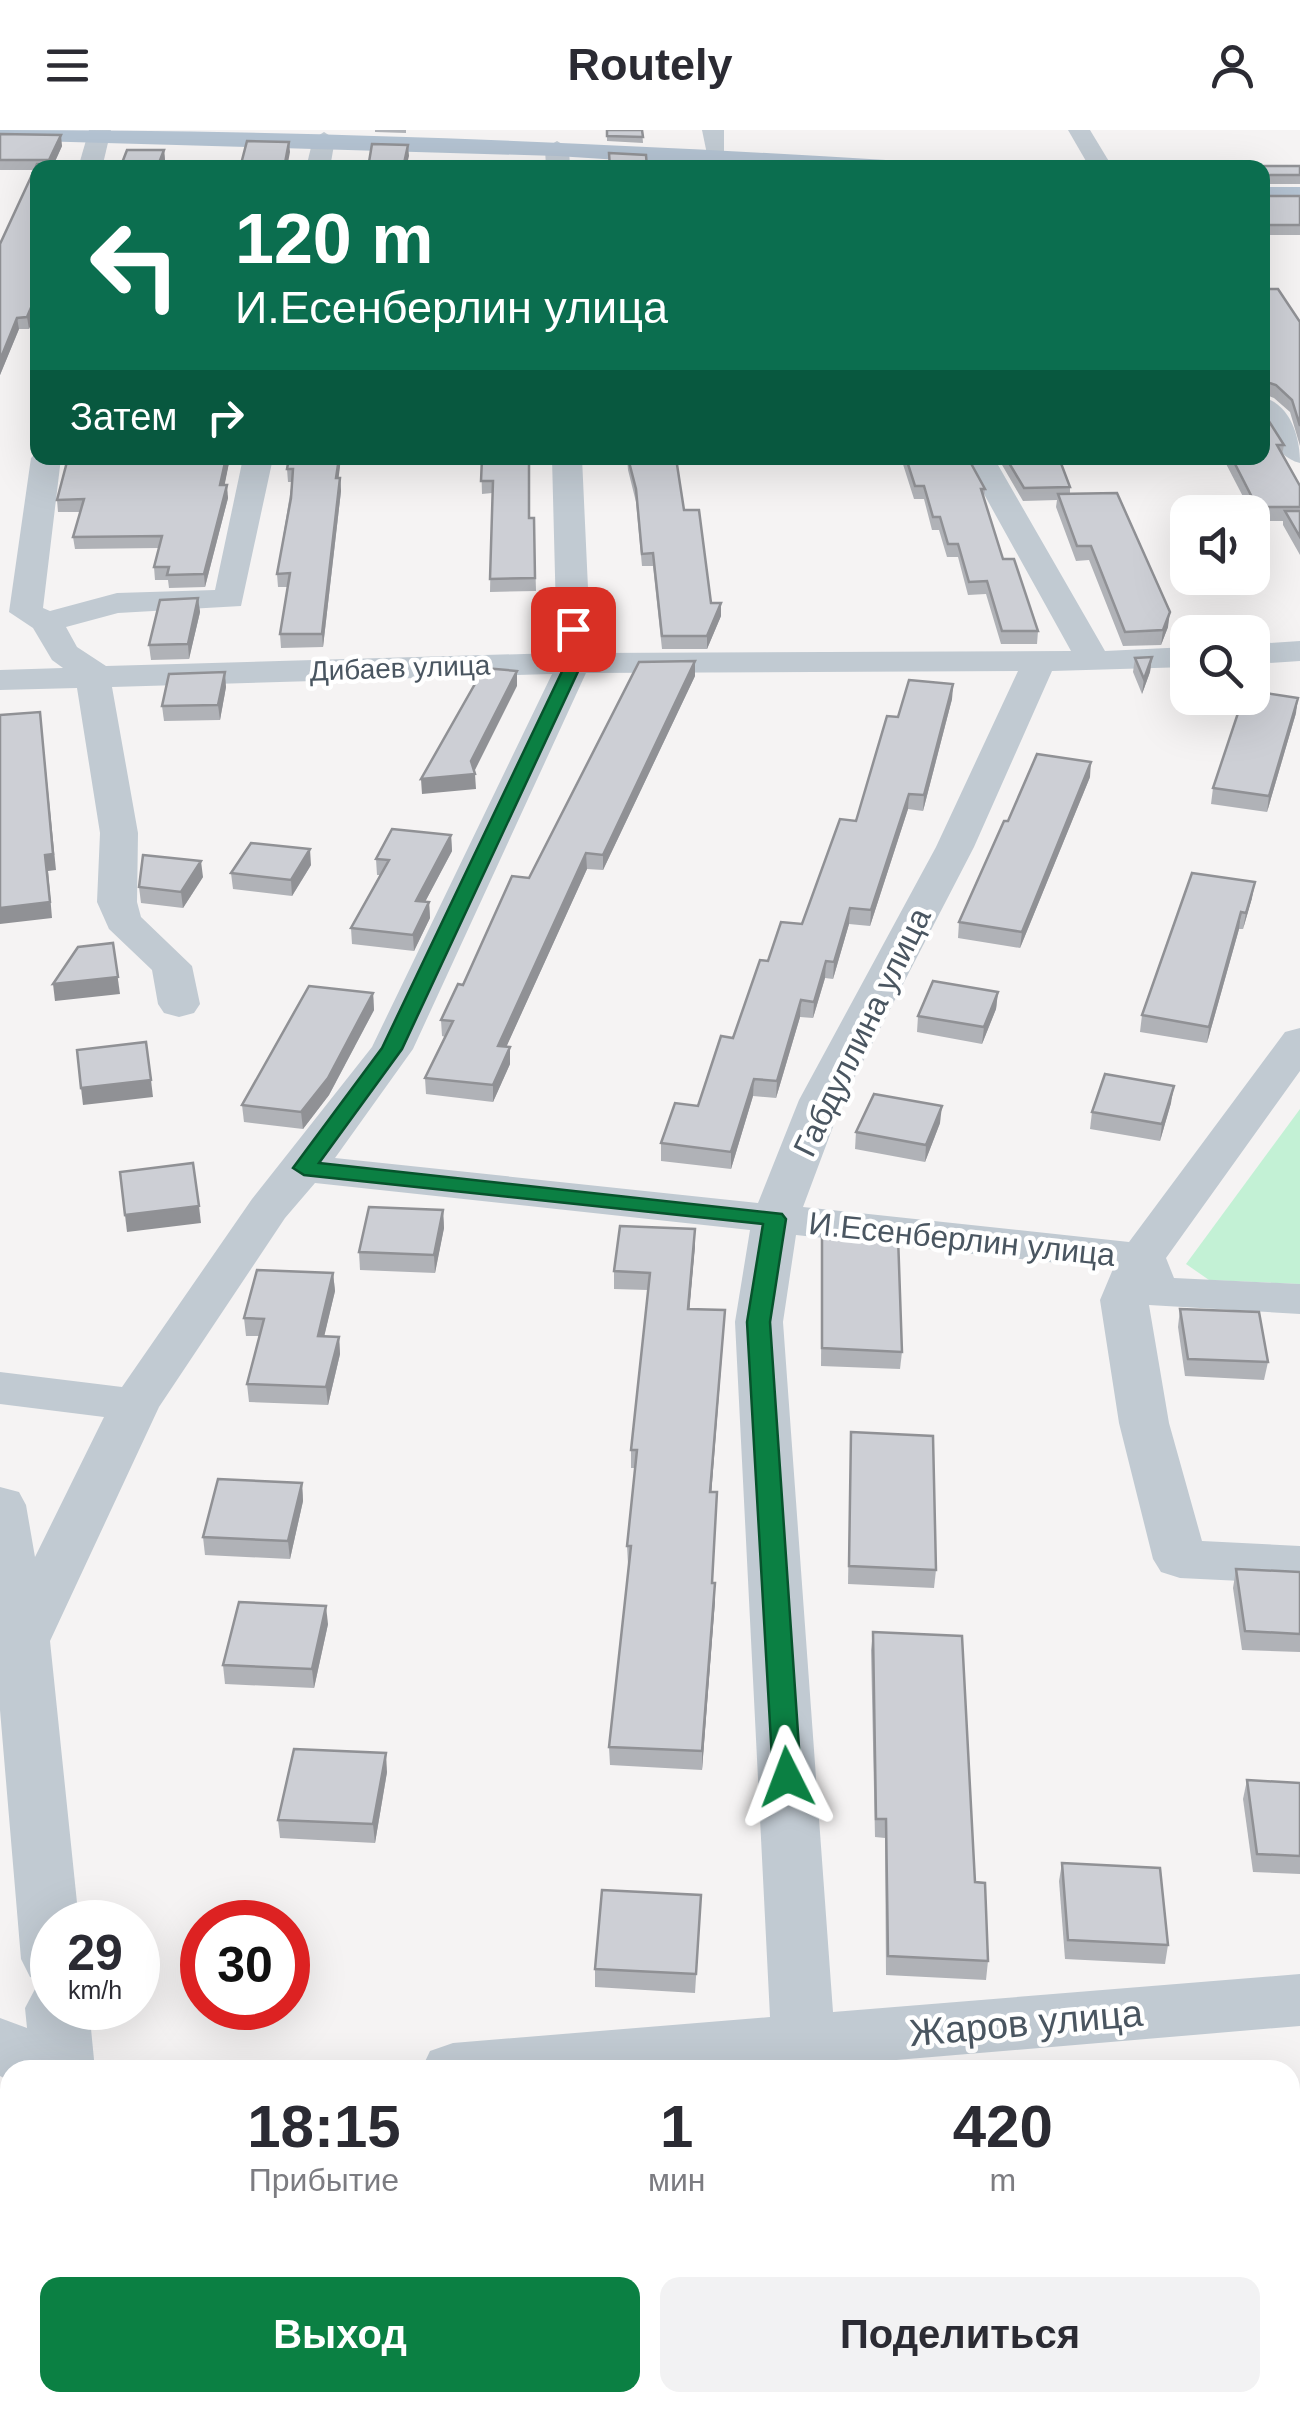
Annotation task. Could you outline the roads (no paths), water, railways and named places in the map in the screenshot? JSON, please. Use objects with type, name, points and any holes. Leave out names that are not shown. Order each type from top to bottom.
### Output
[{"type":"main road","points":[[0,132],[324,139],[435,137],[558,158],[714,142],[795,160]]},
{"type":"main road","points":[[1270,195],[1300,196]]},
{"type":"street","points":[[1079,130],[1097,160]]},
{"type":"street","points":[[92,160],[98,132]]},
{"type":"street","points":[[320,160],[324,139]]},
{"type":"street","points":[[1270,415],[1300,454]]},
{"type":"street","points":[[45,465],[26,612],[46,622],[64,653],[97,676],[94,694],[106,739],[119,834],[116,902],[122,921],[172,966],[179,1004]]},
{"type":"street","points":[[46,622],[117,602],[229,598],[257,465]]},
{"type":"street","points":[[22,1641],[135,1405],[268,1209],[304,1168],[392,1049],[574,663],[567,465]]},
{"type":"street","points":[[983,465],[1094,662]]},
{"type":"street","points":[[1270,653],[1300,651]]},
{"type":"street","points":[[1040,661],[1170,658]]},
{"type":"street","name":"Дибаев улица","points":[[0,680],[574,663],[1040,661]]},
{"type":"street","name":"Габдуллина улица","points":[[804,2056],[759,1322],[774,1219],[821,1100],[955,847],[1040,661]]},
{"type":"street","points":[[1142,1258],[1300,1041]]},
{"type":"street","name":"И.Есенберлин улица","points":[[304,1168],[1142,1258]]},
{"type":"street","name":"И.Есенберлин улица","points":[[1142,1258],[1156,1292],[1300,1299]]},
{"type":"street","name":"И.Есенберлин улица","points":[[1142,1258],[1124,1300],[1144,1423],[1180,1559],[1300,1565]]},
{"type":"street","points":[[0,1388],[135,1405]]},
{"type":"street","points":[[0,1505],[22,1641],[46,1900]]},
{"type":"street","name":"Жаров улица","points":[[704,2060],[804,2056],[1300,2000]]},
{"type":"street","points":[[59,2030],[62,2060]]},
{"type":"street","points":[[0,2045],[30,2060]]}]
